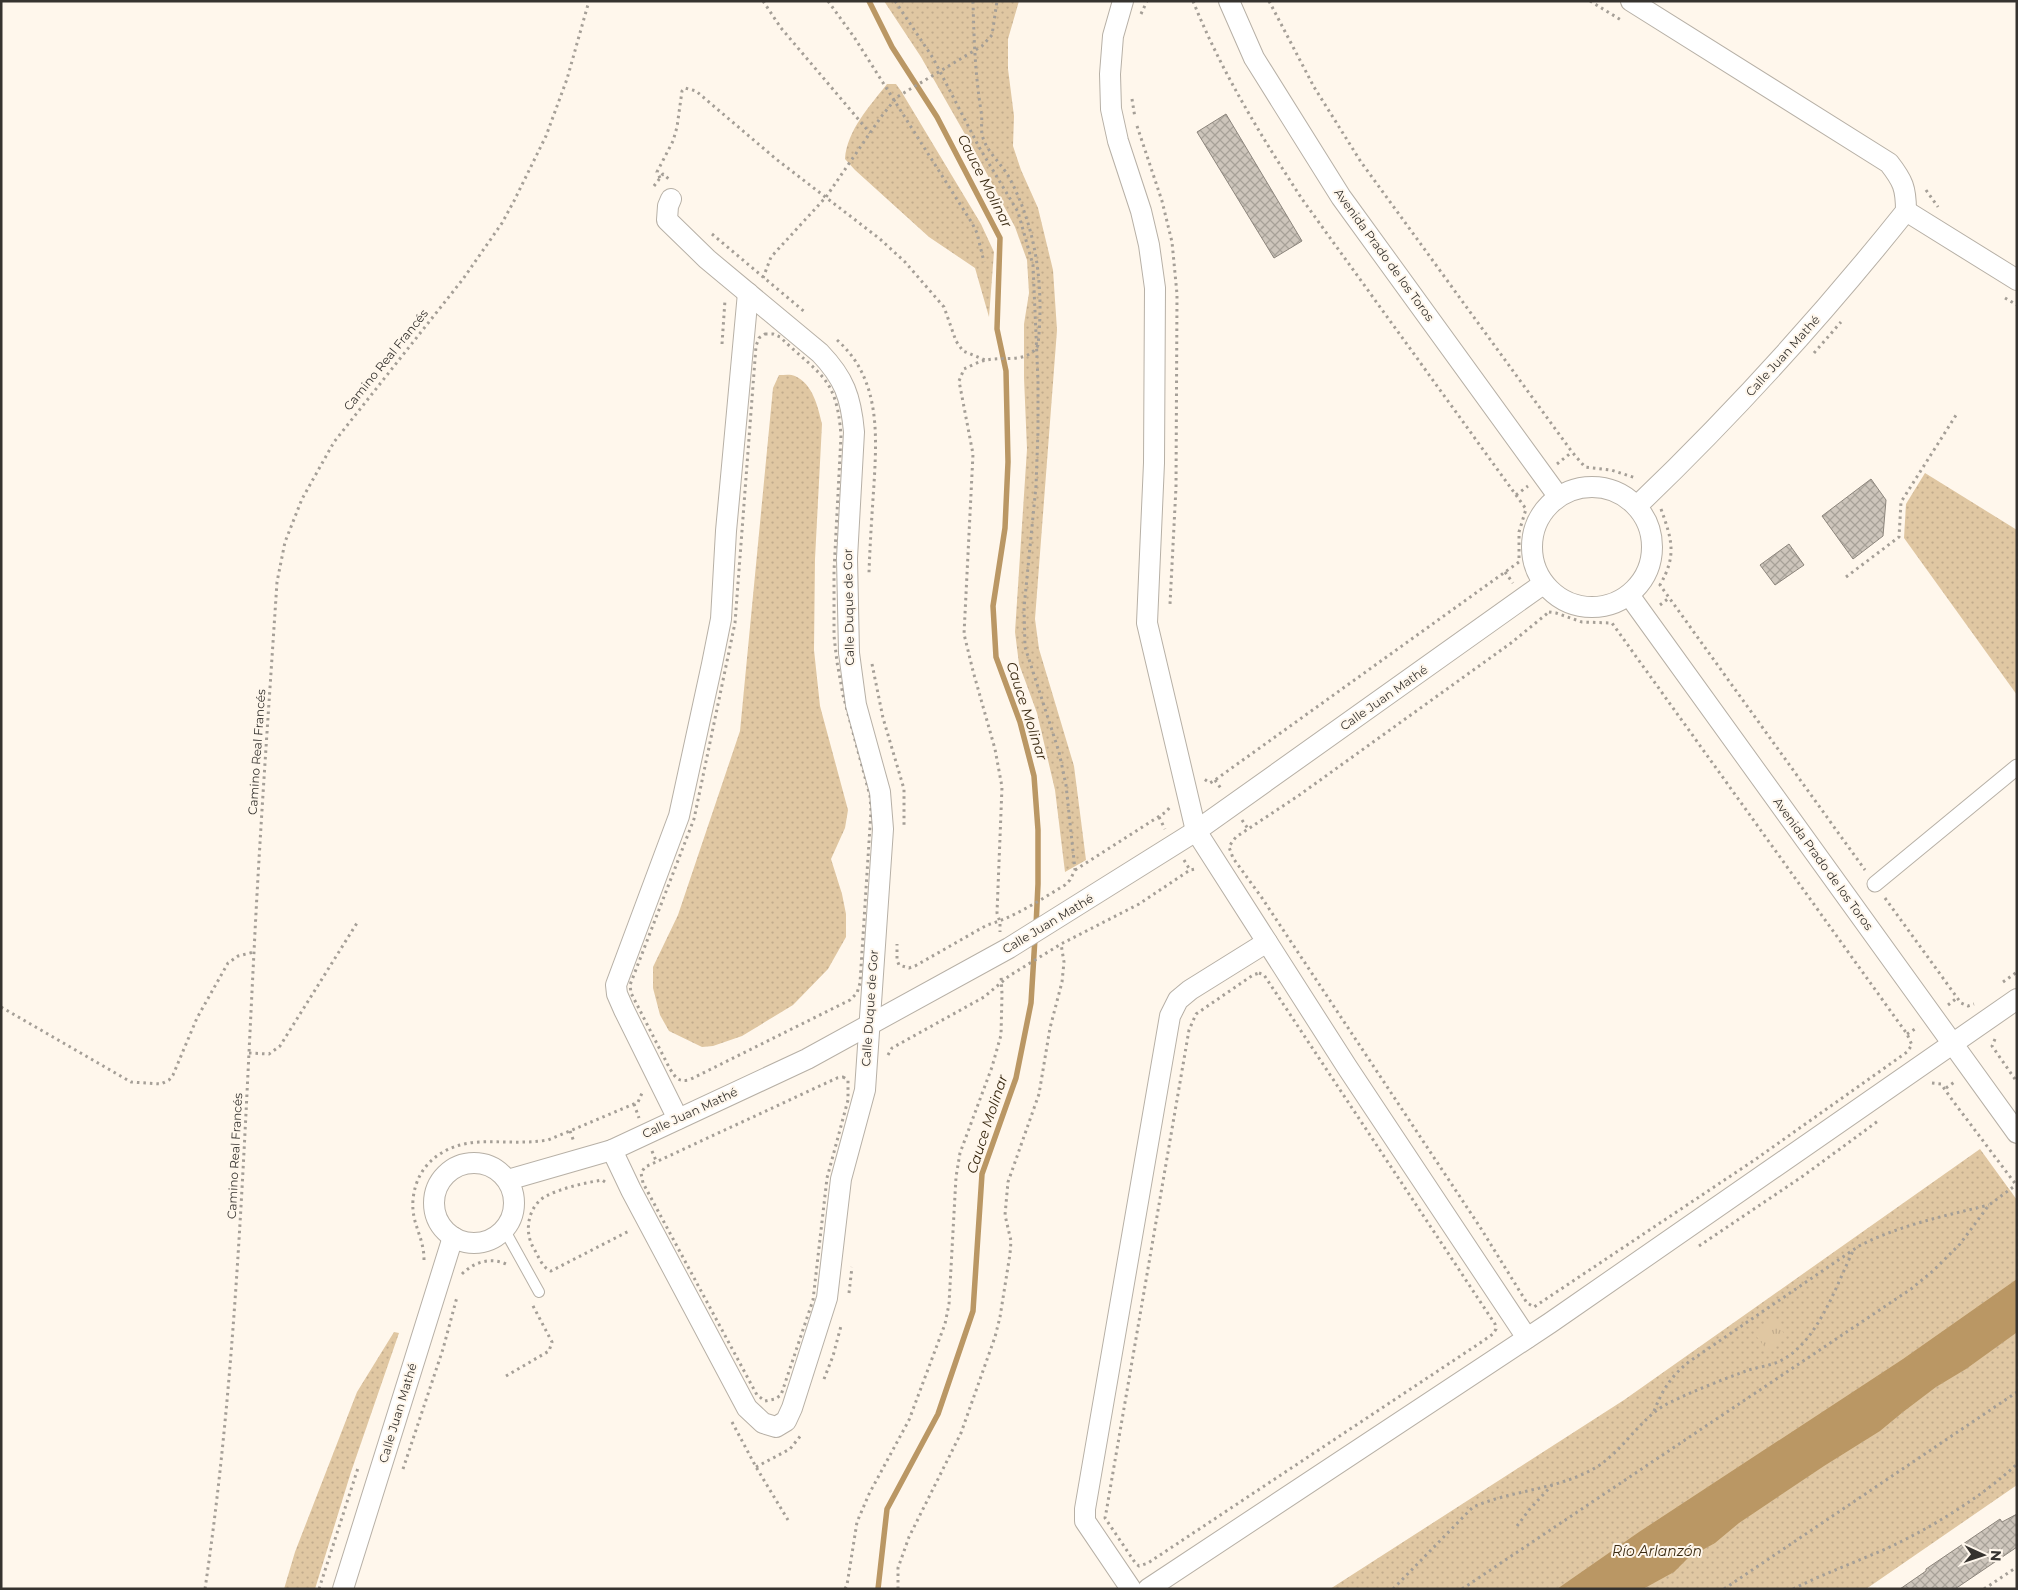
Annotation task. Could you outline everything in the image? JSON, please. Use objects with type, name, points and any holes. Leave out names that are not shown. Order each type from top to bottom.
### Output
[{"type":"street","points":[[1123,1],[1113,36],[1110,74],[1111,109],[1118,141],[1145,228],[1155,288],[1154,464],[1147,623],[1196,831],[1527,1338]]},
{"type":"street","name":"Avenida Prado de los Toros","points":[[1229,1],[1254,58],[1341,197],[1558,496]]},
{"type":"street","points":[[1631,1],[1889,163],[1902,178],[1906,201],[2017,280]]},
{"type":"street","name":"Calle Duque de Gor","points":[[612,1150],[630,1190],[747,1408],[763,1423],[776,1427],[786,1421],[792,1408],[827,1298],[841,1179],[865,1090],[883,829],[880,792],[856,705],[849,653],[847,558],[854,432],[849,396],[834,367],[820,353],[707,259],[667,220],[668,206],[671,199]]},
{"type":"street","name":"Calle Juan Mathé","points":[[1637,506],[1728,416],[1814,322],[1906,201]]},
{"type":"street","points":[[678,1118],[624,1010],[617,994],[616,985],[679,816],[721,619],[727,522],[748,293]]},
{"type":"street","points":[[1590,486],[1607,488],[1623,495],[1637,506],[1645,517],[1650,530],[1651,559],[1647,573],[1629,595],[1613,604],[1594,608],[1575,606],[1557,598],[1543,584],[1534,567],[1531,547],[1532,537],[1534,527],[1544,510],[1558,496],[1574,489],[1590,486]]},
{"type":"street","name":"Calle Juan Mathé","points":[[508,1180],[612,1150],[807,1059],[1008,948],[1196,831],[1543,584]]},
{"type":"street","name":"Avenida Prado de los Toros","points":[[1629,595],[2017,1133]]},
{"type":"street","points":[[1875,884],[2017,767]]},
{"type":"street","points":[[1131,1589],[1085,1521],[1084,1509],[1170,1016],[1178,1000],[1190,990],[1267,942]]},
{"type":"street","points":[[1148,1589],[1527,1338],[2017,999]]},
{"type":"street","points":[[475,1162],[499,1171],[508,1180],[513,1192],[514,1206],[511,1218],[504,1229],[493,1238],[480,1242],[466,1242],[454,1237],[444,1228],[437,1217],[434,1204],[441,1180],[450,1170],[462,1164],[475,1162]]},
{"type":"street","name":"Calle Juan Mathé","points":[[344,1589],[454,1237]]},
{"type":"lane","points":[[504,1229],[540,1292]]},
{"type":"path","name":"Camino Real Francés","points":[[204,1589],[225,1421],[237,1277],[276,582],[284,542],[302,499],[334,442],[463,279],[502,223],[546,136],[567,79],[589,1]]},
{"type":"path","points":[[763,1],[781,28],[870,133]]},
{"type":"path","points":[[828,1],[854,37],[972,223],[977,233],[984,262]]},
{"type":"path","points":[[895,1],[933,58],[979,147],[1018,212],[1033,265],[1038,381],[1036,486],[1024,608],[1025,647],[1059,752],[1066,785],[1075,870]]},
{"type":"path","points":[[845,1589],[857,1522],[869,1494],[909,1420],[944,1324],[949,1304],[956,1177],[960,1153],[992,1067],[1001,1035],[1001,982],[1008,948],[997,913],[1002,786],[995,749],[972,671],[964,634],[974,454],[959,381],[964,369],[986,360],[1022,358],[1032,353],[1036,348],[1041,301],[1038,263],[1031,232],[1018,195],[1004,168],[985,145],[983,139],[974,51],[974,1]]},
{"type":"path","points":[[748,293],[764,277],[771,257],[826,197],[894,101],[902,94],[982,46],[992,35],[997,1]]},
{"type":"path","points":[[1140,17],[1147,1]]},
{"type":"path","points":[[1193,1],[1236,90],[1269,149],[1429,377],[1526,509],[1519,532],[1519,562],[1215,780],[1210,783],[1203,777]]},
{"type":"path","points":[[1269,1],[1314,87],[1361,162],[1572,452],[1585,467],[1611,470],[1635,479],[1640,475]]},
{"type":"path","points":[[1590,1],[1624,22]]},
{"type":"path","points":[[652,189],[660,178],[657,172],[673,141],[682,91],[685,88],[690,88],[696,91],[776,159],[880,239],[905,262],[944,307],[949,326],[962,351],[986,360]]},
{"type":"path","points":[[1132,95],[1137,126],[1162,201],[1172,242],[1177,294],[1176,487],[1169,608]]},
{"type":"path","points":[[721,348],[726,291]]},
{"type":"path","points":[[2000,295],[2017,305]]},
{"type":"path","points":[[1813,355],[1844,319]]},
{"type":"path","points":[[765,334],[774,334],[780,337],[824,376],[834,394],[840,414],[841,436],[834,571],[834,636],[843,696],[870,796],[867,888],[860,983],[857,993],[850,1000],[688,1080],[676,1079],[631,993],[630,985],[694,819],[735,623],[756,346],[759,338],[765,334]]},
{"type":"path","points":[[1846,577],[1899,537],[1901,502],[1958,412]]},
{"type":"path","points":[[1666,505],[1661,510],[1670,536],[1671,552],[1666,575],[1660,585],[1961,1003],[1968,1006],[1978,1000]]},
{"type":"path","points":[[1549,612],[1582,622],[1612,623],[1908,1034],[1912,1045],[1906,1052],[1756,1159],[1534,1307],[1527,1303],[1480,1227],[1262,898],[1233,858],[1229,847],[1232,842],[1249,830],[1512,643],[1549,612]]},
{"type":"path","points":[[1021,911],[1065,885],[1075,870],[1166,812],[1170,808],[1171,800]]},
{"type":"path","points":[[886,1058],[892,1048],[984,996],[1001,982],[1061,944],[1140,904],[1190,870]]},
{"type":"path","points":[[249,1053],[269,1054],[280,1046],[357,923]]},
{"type":"path","points":[[898,1589],[898,1568],[909,1537],[961,1433],[995,1337],[1010,1254],[1010,1236],[1006,1215],[1008,1182],[1039,1094],[1050,1028],[1062,982],[1064,962],[1061,944]]},
{"type":"path","points":[[1,1008],[131,1082],[161,1084],[169,1080],[173,1075],[196,1018],[228,964],[238,956],[254,952]]},
{"type":"path","points":[[1259,973],[1264,975],[1454,1264],[1495,1324],[1496,1329],[1493,1334],[1148,1563],[1143,1566],[1136,1564],[1105,1518],[1189,1030],[1196,1014],[1253,975],[1259,973]]},
{"type":"path","points":[[2000,1036],[1994,1040],[1992,1046],[2017,1082]]},
{"type":"path","points":[[837,1078],[848,1080],[848,1100],[827,1178],[813,1300],[781,1395],[776,1399],[765,1401],[757,1396],[643,1183],[641,1173],[645,1168],[837,1078]]},
{"type":"path","points":[[1462,1589],[1912,1289],[1960,1244],[1989,1205],[2016,1185],[1953,1102],[1946,1088],[1941,1084],[1930,1083]]},
{"type":"path","points":[[417,1228],[413,1216],[416,1185],[425,1166],[434,1158],[469,1143],[520,1143],[548,1140],[638,1102],[643,1094],[641,1089]]},
{"type":"path","points":[[1698,1247],[1803,1176],[1885,1116]]},
{"type":"path","points":[[607,1184],[602,1180],[589,1182],[545,1197],[530,1214],[528,1228],[530,1242],[542,1262],[551,1272],[629,1231],[625,1223]]},
{"type":"path","points":[[1654,1413],[1662,1391],[1684,1365],[1853,1251],[1875,1238],[1900,1229],[1942,1215],[1989,1205]]},
{"type":"path","points":[[1393,1589],[1473,1507],[1487,1501],[1553,1485],[1588,1472],[1609,1458],[1654,1413],[1666,1405],[1746,1371],[1780,1361],[1789,1355],[1810,1333],[1823,1313],[1853,1251]]},
{"type":"path","points":[[849,1296],[853,1260]]},
{"type":"path","points":[[460,1277],[470,1266],[486,1261],[500,1261],[508,1264],[512,1269]]},
{"type":"path","points":[[402,1472],[454,1312],[458,1288]]},
{"type":"path","points":[[506,1376],[549,1351],[552,1342],[531,1302]]},
{"type":"path","points":[[823,1381],[833,1356],[843,1318]]},
{"type":"path","points":[[1724,1589],[2017,1392]]},
{"type":"path","points":[[756,1467],[790,1449],[800,1438],[803,1430]]},
{"type":"path","points":[[1793,1589],[1892,1546],[1918,1532],[1971,1499],[2017,1464]]},
{"type":"path","points":[[1517,1526],[1535,1503],[1553,1485]]},
{"type":"path","points":[[1984,1589],[2017,1567]]},
{"type":"green space","points":[[884,1],[1019,1],[1008,39],[1008,69],[1014,116],[1013,146],[1021,170],[1038,208],[1053,270],[1057,330],[1035,619],[1039,649],[1074,766],[1086,860],[1065,872],[1055,790],[1037,713],[1019,664],[1015,632],[1027,449],[1024,324],[1029,293],[1027,260],[1015,227],[978,157],[921,57]]},
{"type":"green space","points":[[887,84],[896,84],[901,91],[981,224],[994,252],[989,317],[975,268],[929,237],[845,159],[850,138],[860,119]]},
{"type":"green space","points":[[779,375],[793,375],[806,384],[814,397],[822,424],[815,559],[814,650],[820,706],[848,810],[845,828],[831,859],[846,914],[846,937],[828,969],[793,1005],[742,1036],[713,1046],[702,1047],[669,1031],[660,1015],[653,988],[653,967],[678,915],[740,731],[773,388]]},
{"type":"green space","points":[[1925,473],[2017,530],[2017,695],[1904,538],[1906,504]]},
{"type":"green space","points":[[1980,1149],[2017,1200],[2017,1485],[1866,1589],[1330,1589],[1624,1400]]},
{"type":"green space","points":[[1773,1318],[1785,1335],[1767,1350],[1754,1333]]},
{"type":"green space","points":[[394,1332],[399,1333],[351,1472],[315,1589],[284,1589],[295,1552],[357,1392]]},
{"type":"water","name":"Río Arlanzón","points":[[2017,1279],[2016,1333],[1966,1369],[1936,1387],[1880,1431],[1739,1523],[1715,1543],[1688,1558],[1674,1572],[1643,1589],[1557,1589],[1639,1532],[1903,1359]]},
{"type":"building","points":[[1226,114],[1302,241],[1274,258],[1197,132]]},
{"type":"building","points":[[1871,479],[1886,500],[1883,536],[1853,559],[1822,516]]},
{"type":"building","points":[[1789,544],[1804,565],[1775,585],[1760,565]]},
{"type":"building","points":[[2017,1514],[2017,1547],[1955,1589],[1900,1589],[2000,1519],[2002,1522]]},
{"type":"waterway","name":"Cauce Molinar","points":[[869,1],[892,47],[937,117],[1000,238],[997,329],[1006,371],[1008,462],[1005,528],[993,606],[996,657],[1020,722],[1034,776],[1038,830],[1036,926]]},
{"type":"waterway","name":"Cauce Molinar","points":[[878,1589],[887,1509],[938,1414],[973,1311],[982,1174],[1016,1078],[1031,1003],[1035,938]]}]
